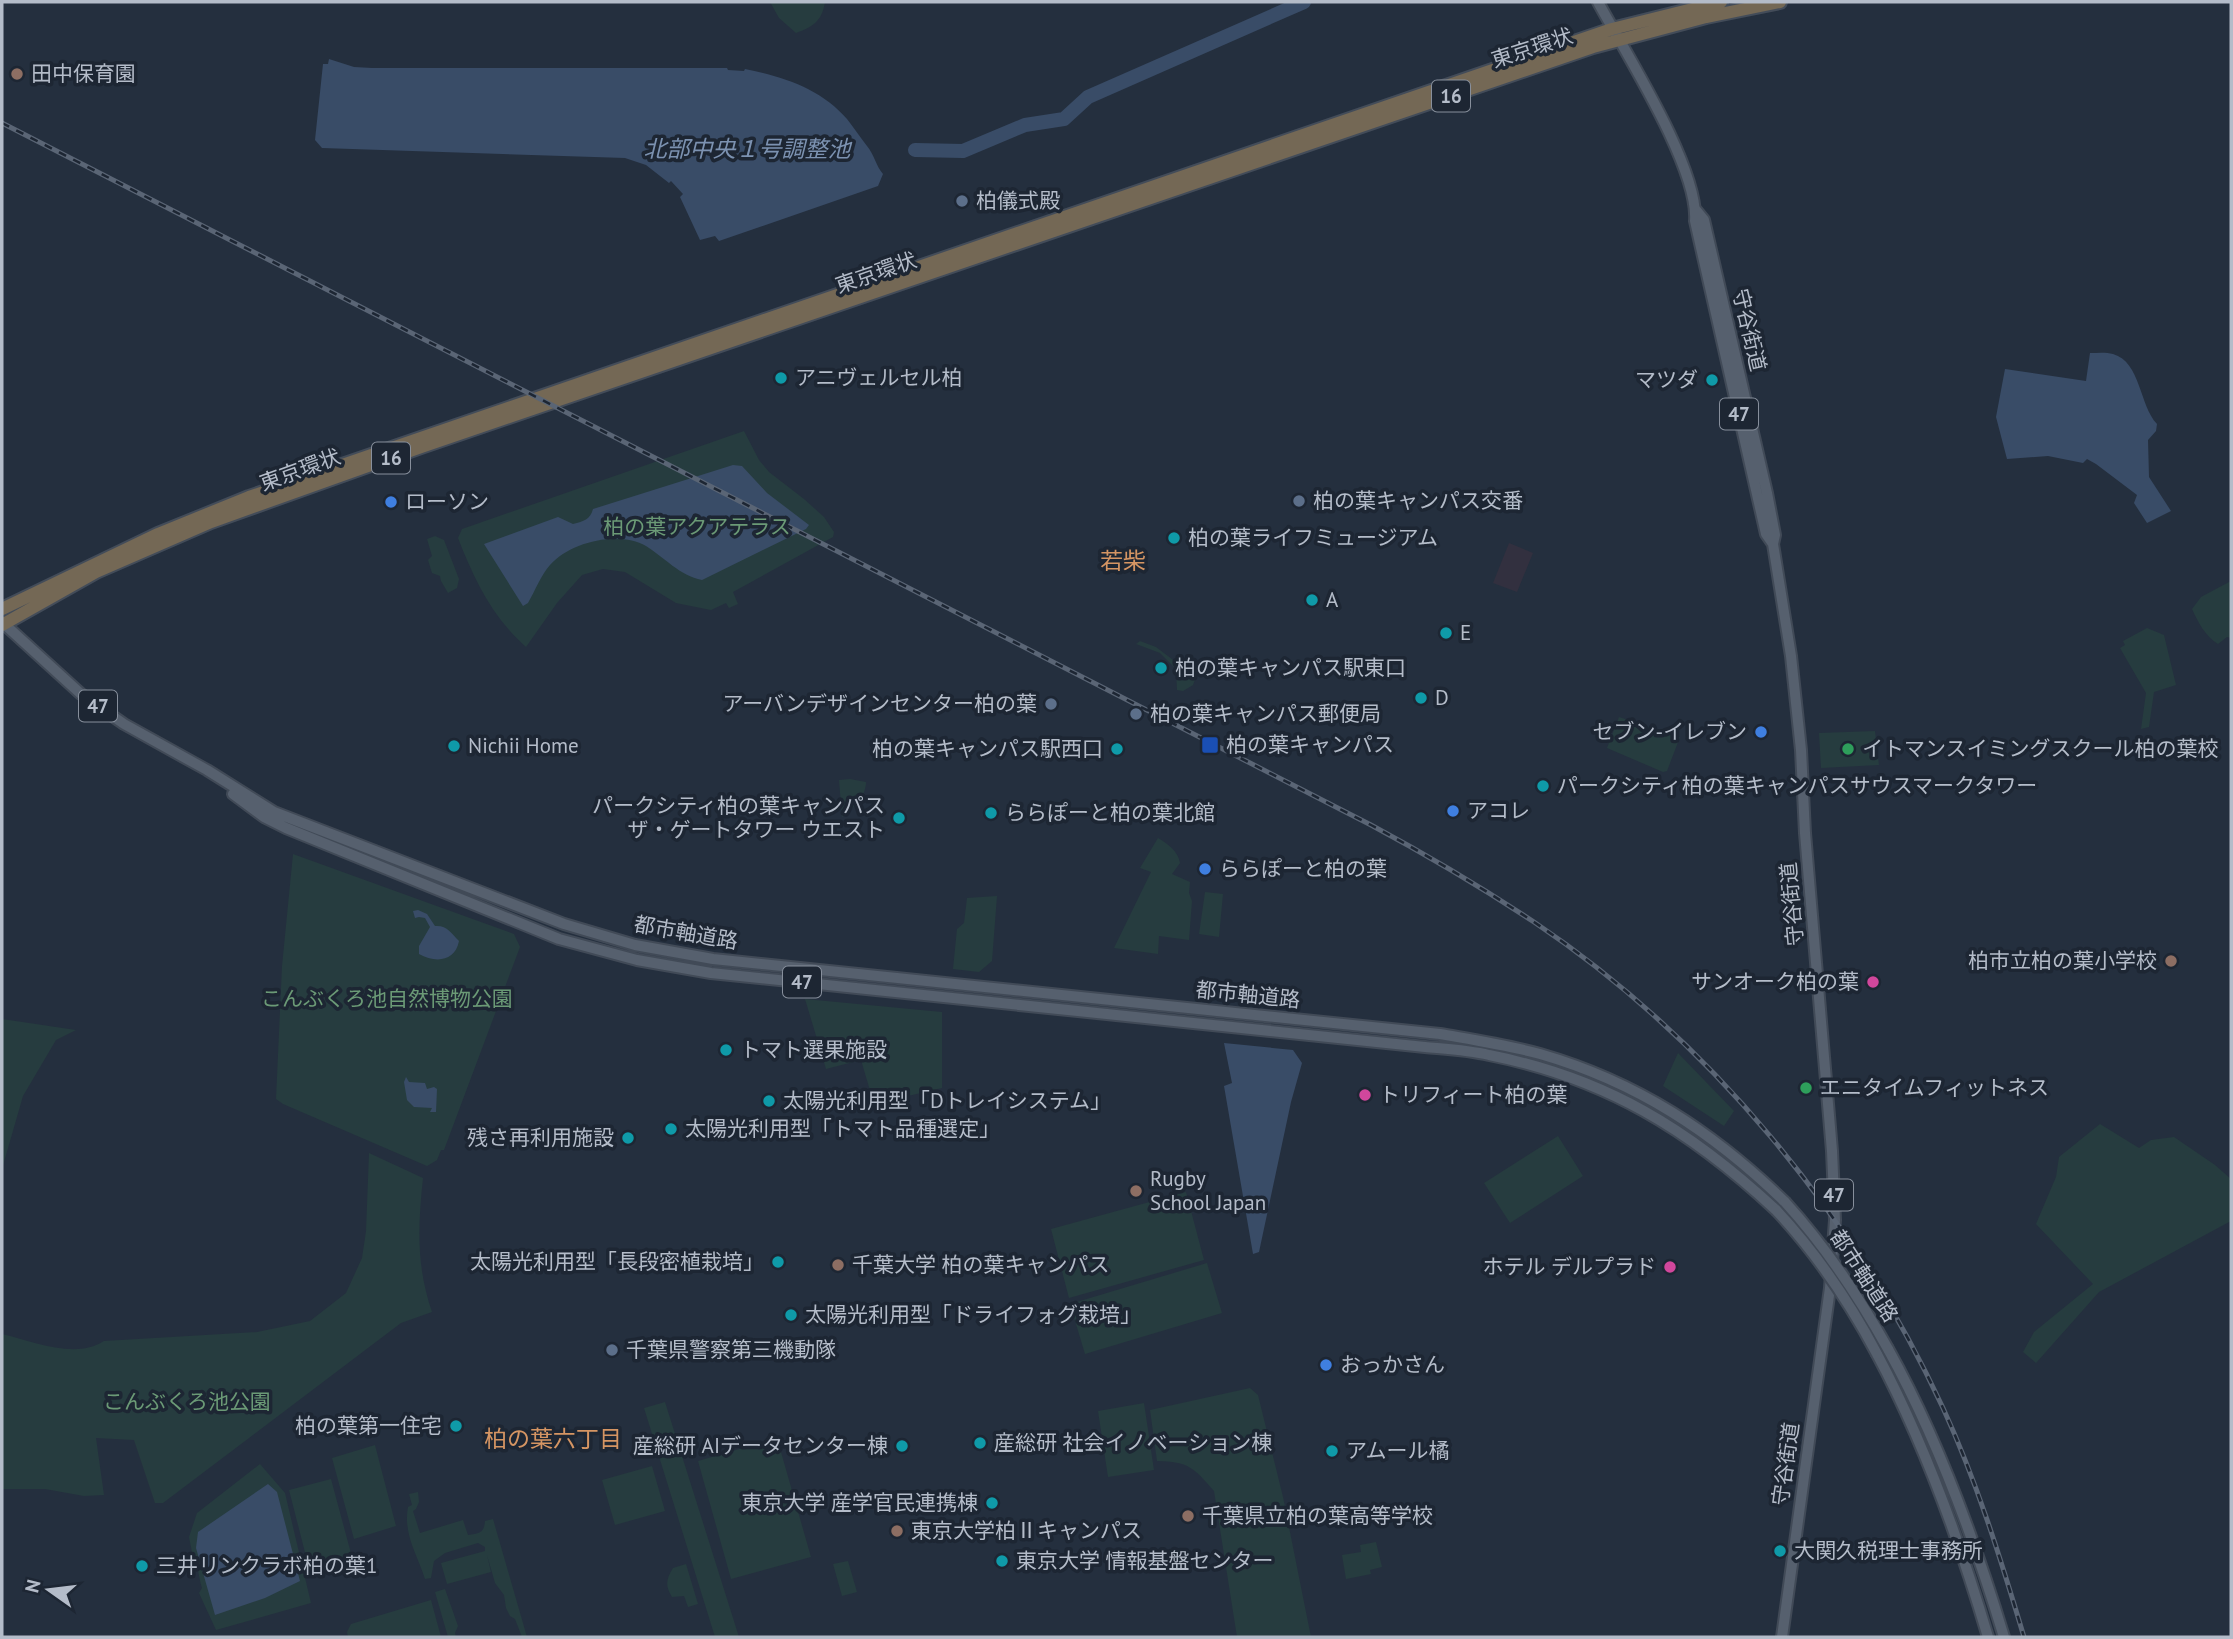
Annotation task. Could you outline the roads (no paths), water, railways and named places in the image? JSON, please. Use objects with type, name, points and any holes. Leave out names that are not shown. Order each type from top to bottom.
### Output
[{"type":"highway","name":"東京環状","points":[[2,609],[158,534],[248,497],[1615,34],[1721,2]]},
{"type":"highway","name":"東京環状","points":[[2,623],[96,572],[211,522],[421,447],[1615,34],[1780,2]]},
{"type":"main road","name":"守谷街道","points":[[1598,2],[1672,140],[1695,209],[1695,221],[1766,534],[1773,544],[1791,656],[1832,1151],[1835,1220],[1830,1288],[1782,1637]]},
{"type":"main road","name":"都市軸道路","points":[[2,623],[81,694],[154,743],[207,770],[274,812],[547,918],[657,950],[819,971],[1440,1034],[1538,1053],[1614,1081],[1645,1096],[1692,1123],[1741,1161],[1785,1202],[1826,1249],[1846,1277],[1888,1349],[1941,1459],[1962,1512],[2004,1637]]},
{"type":"main road","name":"都市軸道路","points":[[207,770],[255,811],[286,828],[559,939],[647,962],[711,973],[1486,1054],[1516,1060],[1580,1080],[1658,1117],[1729,1166],[1776,1210],[1836,1285],[1877,1354],[1908,1414],[1959,1543],[1988,1637]]},
{"type":"water","name":"北部中央１号調整池","points":[[329,59],[354,67],[372,68],[745,69],[787,80],[826,100],[847,119],[883,174],[878,186],[719,241],[715,236],[700,240],[680,197],[683,194],[671,181],[669,183],[646,165],[625,158],[322,148],[315,140],[323,64],[328,64]]},
{"type":"water","points":[[2090,353],[2113,354],[2129,366],[2157,424],[2156,431],[2148,440],[2149,477],[2171,511],[2147,523],[2134,503],[2137,495],[2087,459],[2083,463],[2048,456],[2007,459],[1996,417],[2005,369],[2086,381]]},
{"type":"water","points":[[733,465],[742,466],[767,493],[809,525],[806,529],[702,580],[686,575],[635,541],[595,541],[570,550],[550,565],[528,603],[523,606],[484,544],[558,517],[573,524],[580,522],[588,518],[593,509]]},
{"type":"water","points":[[413,911],[427,914],[435,926],[446,928],[459,941],[449,957],[431,959],[419,954],[419,946],[430,927],[425,918],[415,918]]},
{"type":"water","points":[[1224,1043],[1293,1050],[1302,1063],[1259,1252],[1253,1254],[1224,1086],[1232,1083]]},
{"type":"water","points":[[406,1077],[409,1082],[425,1083],[427,1089],[437,1089],[436,1112],[430,1112],[432,1108],[414,1107],[407,1100],[404,1082]]},
{"type":"water","points":[[268,1484],[277,1492],[300,1581],[265,1598],[215,1615],[196,1548],[198,1532]]},
{"type":"waterway","points":[[915,150],[963,151],[1025,125],[1064,119],[1088,97],[1304,2]]},
{"type":"railway","points":[[2,123],[1371,825],[1494,896],[1598,969],[1660,1021],[1717,1077],[1771,1137],[1821,1201],[1866,1268],[1907,1337],[1943,1408],[1967,1464],[1988,1521],[2024,1637]]},
{"type":"place","name":"田中保育園","points":[[17,74]]},
{"type":"place","name":"柏儀式殿","points":[[962,201]]},
{"type":"place","name":"アニヴェルセル柏","points":[[781,378]]},
{"type":"place","name":"マツダ","points":[[1712,380]]},
{"type":"place","name":"柏の葉キャンパス交番","points":[[1299,501]]},
{"type":"place","name":"ローソン","points":[[391,502]]},
{"type":"place","name":"柏の葉ライフミュージアム","points":[[1174,538]]},
{"type":"place","name":"A","points":[[1312,600]]},
{"type":"place","name":"E","points":[[1446,633]]},
{"type":"place","name":"柏の葉キャンパス駅東口","points":[[1161,668]]},
{"type":"place","name":"D","points":[[1421,698]]},
{"type":"place","name":"アーバンデザインセンター柏の葉","points":[[1051,704]]},
{"type":"place","name":"柏の葉キャンパス郵便局","points":[[1136,714]]},
{"type":"place","name":"セブン-イレブン","points":[[1761,732]]},
{"type":"place","name":"柏の葉キャンパス","points":[[1210,745]]},
{"type":"place","name":"Nichii Home","points":[[454,746]]},
{"type":"place","name":"柏の葉キャンパス駅西口","points":[[1117,749]]},
{"type":"place","name":"イトマンスイミングスクール柏の葉校","points":[[1848,749]]},
{"type":"place","name":"パークシティ柏の葉キャンパスサウスマークタワー","points":[[1543,786]]},
{"type":"place","name":"アコレ","points":[[1453,811]]},
{"type":"place","name":"ららぽーと柏の葉北館","points":[[991,813]]},
{"type":"place","name":"パークシティ柏の葉キャンパス ザ・ゲートタワー ウエスト","points":[[899,818]]},
{"type":"place","name":"ららぽーと柏の葉","points":[[1205,869]]},
{"type":"place","name":"柏市立柏の葉小学校","points":[[2171,961]]},
{"type":"place","name":"サンオーク柏の葉","points":[[1873,982]]},
{"type":"place","name":"トマト選果施設","points":[[726,1050]]},
{"type":"place","name":"エニタイムフィットネス","points":[[1806,1088]]},
{"type":"place","name":"トリフィート柏の葉","points":[[1365,1095]]},
{"type":"place","name":"太陽光利用型「Dトレイシステム」","points":[[769,1101]]},
{"type":"place","name":"太陽光利用型「トマト品種選定」","points":[[671,1129]]},
{"type":"place","name":"残さ再利用施設","points":[[628,1138]]},
{"type":"place","name":"Rugby School Japan","points":[[1136,1191]]},
{"type":"place","name":"太陽光利用型「長段密植栽培」","points":[[778,1262]]},
{"type":"place","name":"千葉大学 柏の葉キャンパス","points":[[838,1265]]},
{"type":"place","name":"ホテル デルプラド","points":[[1670,1267]]},
{"type":"place","name":"太陽光利用型「ドライフォグ栽培」","points":[[791,1315]]},
{"type":"place","name":"千葉県警察第三機動隊","points":[[612,1350]]},
{"type":"place","name":"おっかさん","points":[[1326,1365]]},
{"type":"place","name":"柏の葉第一住宅","points":[[456,1426]]},
{"type":"place","name":"産総研 社会イノベーション棟","points":[[980,1443]]},
{"type":"place","name":"産総研 AIデータセンター棟","points":[[902,1446]]},
{"type":"place","name":"アムール橘","points":[[1332,1451]]},
{"type":"place","name":"東京大学 産学官民連携棟","points":[[992,1503]]},
{"type":"place","name":"千葉県立柏の葉高等学校","points":[[1188,1516]]},
{"type":"place","name":"東京大学柏Ⅱキャンパス","points":[[897,1531]]},
{"type":"place","name":"大関久税理士事務所","points":[[1780,1551]]},
{"type":"place","name":"東京大学 情報基盤センター","points":[[1002,1561]]},
{"type":"place","name":"三井リンクラボ柏の葉1","points":[[142,1566]]},
{"type":"district","name":"若柴","points":[[1123,561]]},
{"type":"district","name":"柏の葉六丁目","points":[[553,1439]]},
{"type":"park label","name":"柏の葉アクアテラス","points":[[697,527]]},
{"type":"park label","name":"こんぶくろ池自然博物公園","points":[[387,999]]},
{"type":"park label","name":"こんぶくろ池公園","points":[[187,1402]]}]
